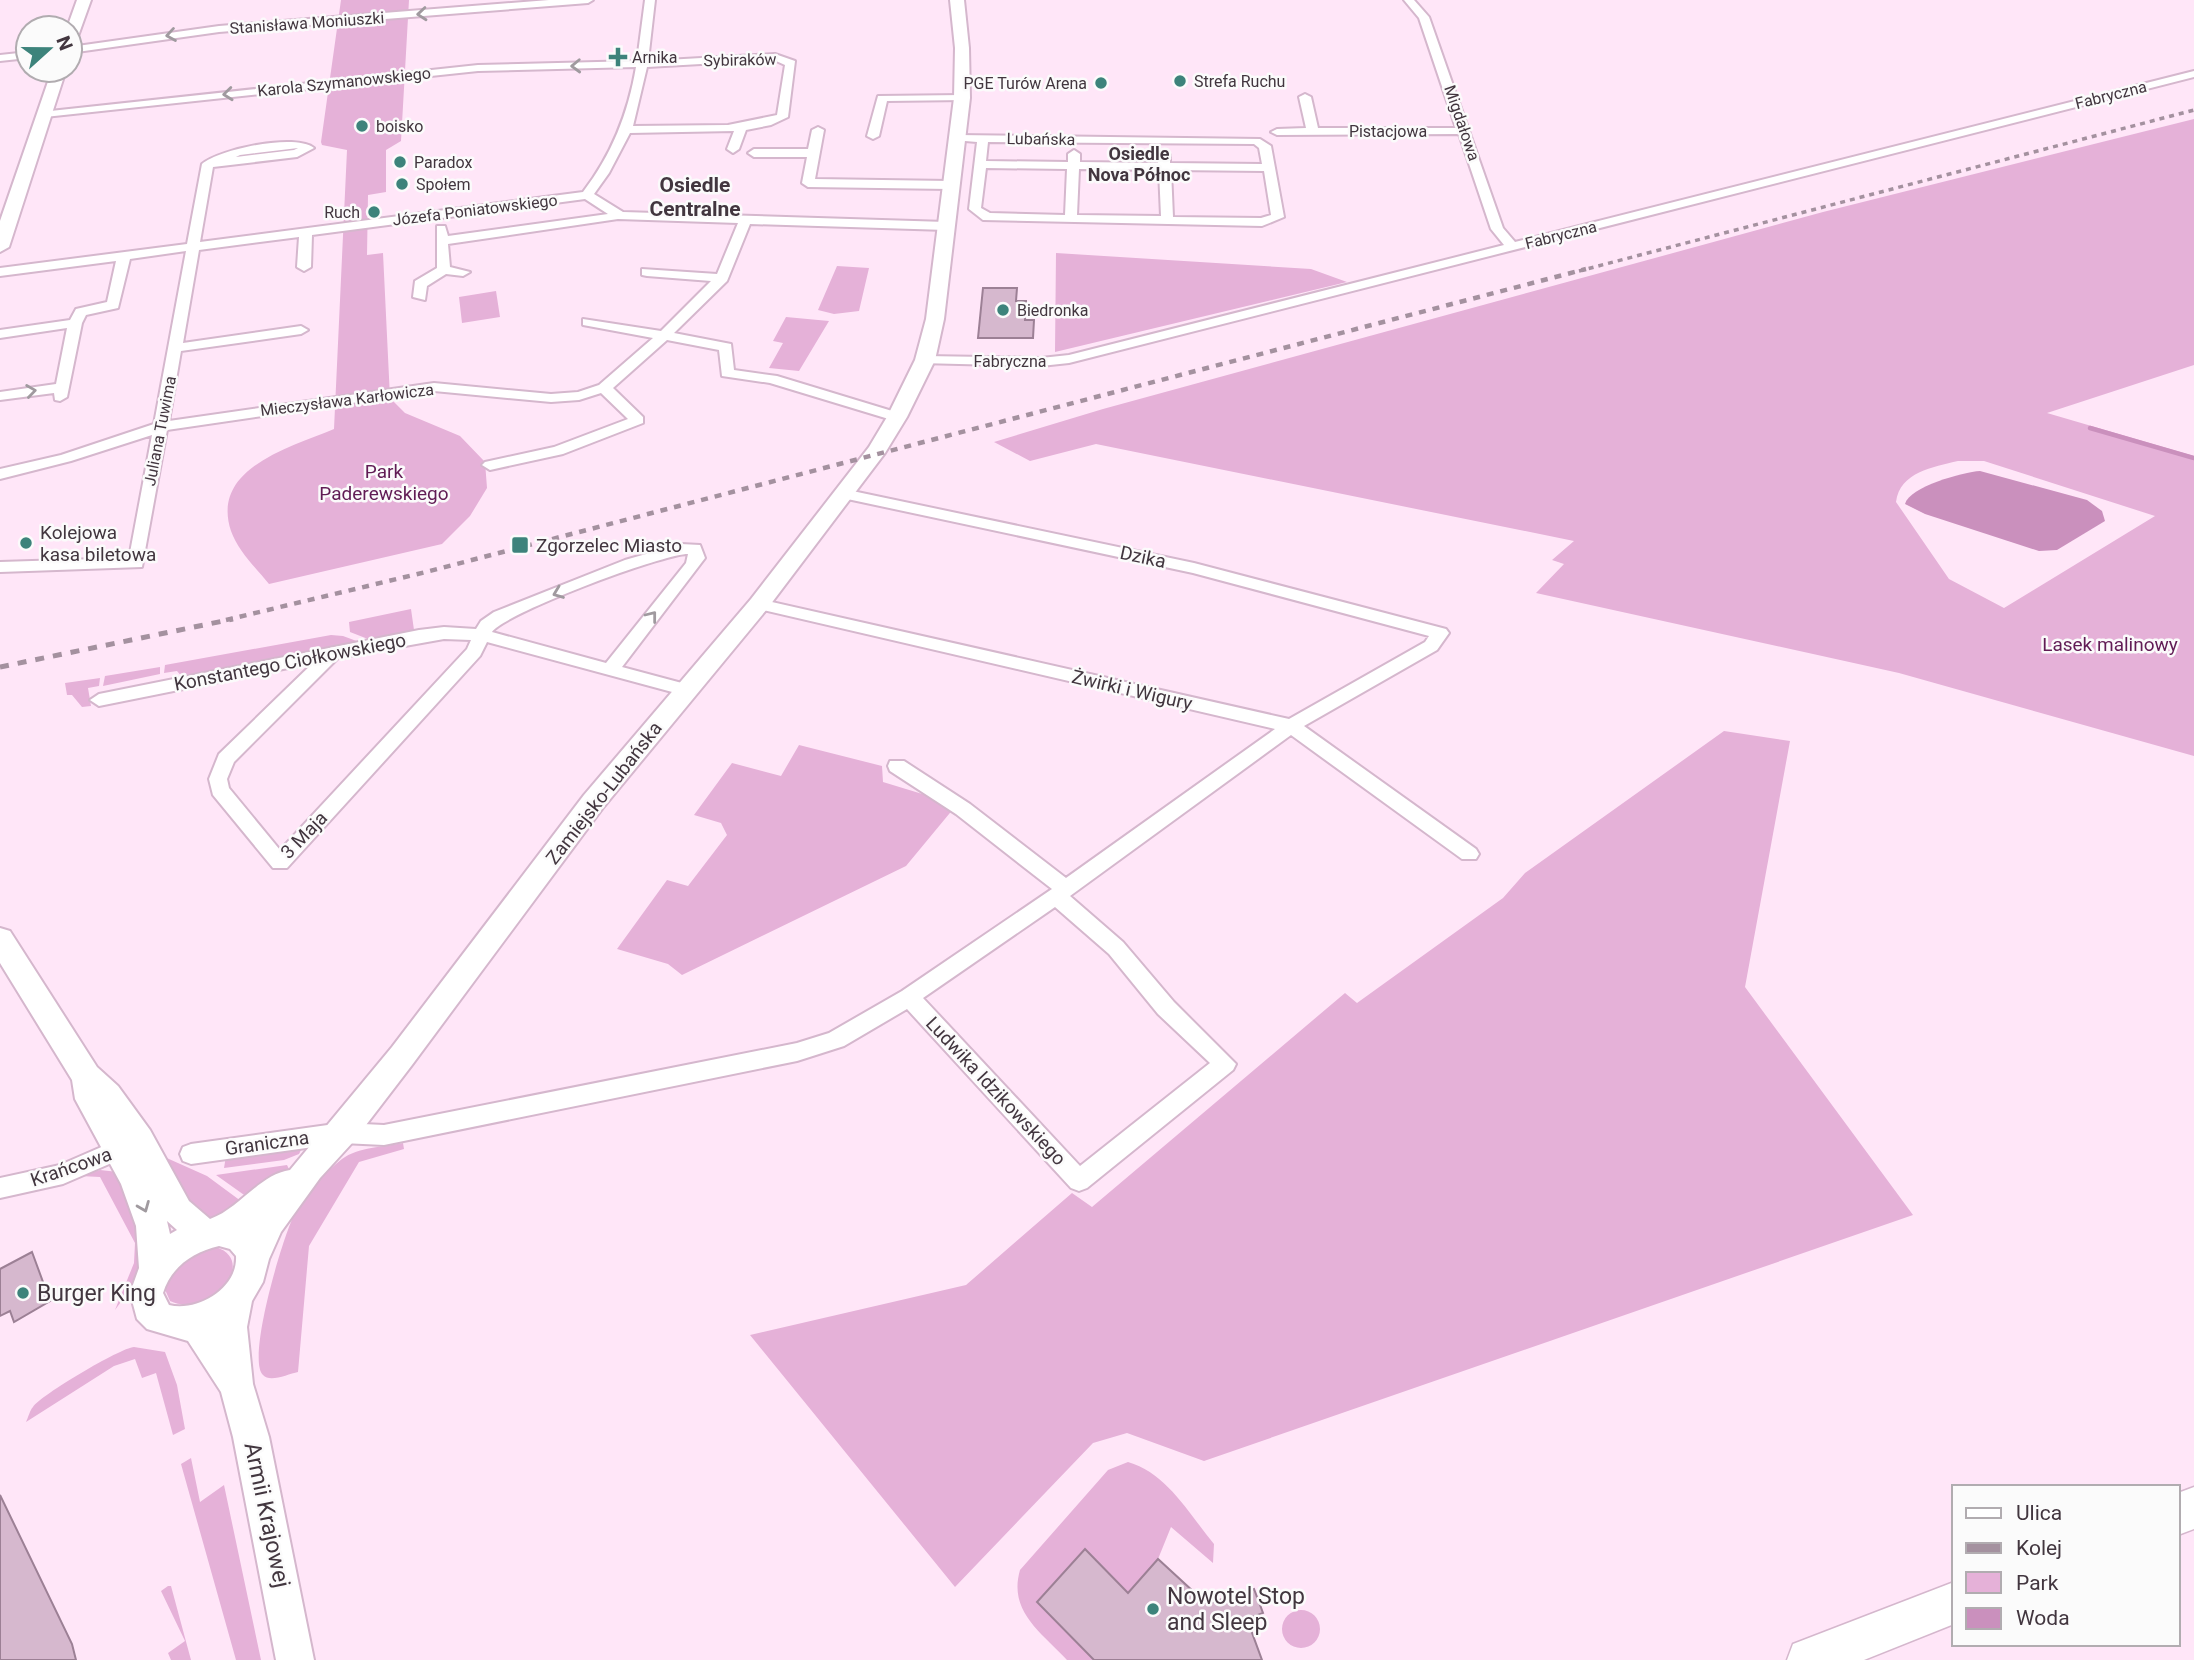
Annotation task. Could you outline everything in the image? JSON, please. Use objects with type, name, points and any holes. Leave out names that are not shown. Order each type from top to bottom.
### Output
[{"type":"main road","points":[[897,417],[925,360],[935,319],[962,98],[962,48],[957,0]]},
{"type":"main road","points":[[0,247],[54,84]]},
{"type":"main road","name":"Zamiejsko-Lubańska","points":[[253,1258],[270,1223],[309,1168],[342,1133],[593,802],[759,604],[878,449],[897,417]]},
{"type":"main road","points":[[0,939],[86,1076],[90,1099],[129,1145],[178,1211],[211,1232]]},
{"type":"main road","points":[[129,1145],[158,1246],[147,1293],[149,1305],[156,1315],[168,1321],[190,1322],[211,1316],[236,1298],[251,1273],[253,1258],[244,1239],[233,1233],[211,1232],[169,1251],[155,1267]]},
{"type":"main road","name":"Zamiejsko-Lubańska","points":[[211,1232],[240,1220],[309,1168]]},
{"type":"main road","name":"Armii Krajowej","points":[[236,1298],[230,1327],[236,1384],[251,1437],[296,1656]]},
{"type":"main road","name":"Armii Krajowej","points":[[190,1322],[200,1329],[236,1384]]},
{"type":"main road","points":[[1809,1660],[1952,1604]]},
{"type":"street","name":"Stanisława Moniuszki","points":[[84,48],[219,29],[588,0]]},
{"type":"street","points":[[617,216],[587,195],[627,130],[645,64],[650,0]]},
{"type":"street","name":"Migdałowa","points":[[1409,0],[1424,17],[1497,229],[1512,247]]},
{"type":"street","name":"Sybiraków","points":[[627,130],[742,126],[768,123],[782,117],[791,64],[787,60],[775,57],[645,64]]},
{"type":"street","name":"Karola Szymanowskiego","points":[[44,114],[478,68],[645,64]]},
{"type":"street","name":"Fabryczna","points":[[925,360],[1041,362],[1069,359],[2194,74]]},
{"type":"street","points":[[1305,97],[1313,132]]},
{"type":"street","points":[[873,136],[882,98],[962,98]]},
{"type":"street","points":[[733,149],[742,126]]},
{"type":"street","points":[[817,130],[808,183],[950,185]]},
{"type":"street","name":"Pistacjowa","points":[[1277,132],[1464,131]]},
{"type":"street","name":"Lubańska","points":[[957,138],[1251,141],[1265,146],[1270,168]]},
{"type":"street","points":[[980,164],[1270,168],[1278,214],[1276,219],[1167,221],[993,218],[980,215],[975,209],[980,164],[984,138]]},
{"type":"street","points":[[1071,219],[1074,139]]},
{"type":"street","points":[[1164,140],[1167,221]]},
{"type":"street","points":[[299,144],[308,148],[297,153],[208,164],[237,152],[299,144]]},
{"type":"street","points":[[754,153],[812,153]]},
{"type":"street","name":"Juliana Tuwima","points":[[0,567],[136,563],[208,164]]},
{"type":"street","name":"Józefa Poniatowskiego","points":[[0,272],[587,195]]},
{"type":"street","points":[[437,214],[443,241],[444,270]]},
{"type":"street","points":[[443,241],[617,216],[946,226]]},
{"type":"street","name":"Mieczysława Karłowicza","points":[[0,474],[66,458],[160,427],[422,387],[551,398],[579,396],[604,388],[663,336],[722,278],[745,221]]},
{"type":"street","points":[[304,267],[306,232]]},
{"type":"street","points":[[0,396],[61,392],[75,324],[81,312],[113,305],[124,255]]},
{"type":"street","points":[[420,297],[420,284],[444,270],[463,272]]},
{"type":"street","points":[[647,272],[722,278]]},
{"type":"street","points":[[588,323],[726,347],[727,373],[772,380],[897,417]]},
{"type":"street","points":[[0,334],[75,324]]},
{"type":"street","points":[[176,348],[301,330]]},
{"type":"street","points":[[489,465],[558,452],[638,420],[604,388]]},
{"type":"street","name":"Dzika","points":[[843,494],[1194,568],[1440,633]]},
{"type":"street","points":[[482,635],[487,625],[500,616],[655,556],[683,547],[694,549],[697,558],[693,565],[610,670]]},
{"type":"street","name":"Żwirki i Wigury","points":[[759,604],[1291,726],[1469,854]]},
{"type":"street","name":"Konstantego Ciołkowskiego","points":[[99,700],[419,636],[459,633],[482,635],[688,690]]},
{"type":"street","name":"Ludwika Idzikowskiego","points":[[342,1133],[384,1135],[797,1052],[836,1040],[909,997],[1061,892],[1291,726],[1431,646],[1440,633]]},
{"type":"street","name":"3 Maja","points":[[331,655],[220,769],[220,790],[280,863],[474,652],[482,635]]},
{"type":"street","points":[[897,766],[963,808],[1061,892]]},
{"type":"street","name":"Ludwika Idzikowskiego","points":[[909,997],[1079,1181],[1225,1064],[1166,1008],[1116,948],[1061,892]]},
{"type":"street","name":"Graniczna","points":[[191,1154],[342,1133]]},
{"type":"street","name":"Krańcowa","points":[[0,1188],[63,1174],[129,1145]]},
{"type":"green space","name":"Park Paderewskiego","points":[[341,0],[409,0],[401,141],[386,150],[386,192],[368,195],[367,255],[383,253],[390,398],[405,413],[460,436],[485,462],[487,488],[470,516],[442,544],[269,584],[234,538],[228,509],[232,491],[243,476],[258,463],[334,429],[347,150],[322,145],[321,142]]},
{"type":"green space","name":"Lasek malinowy","points":[[2194,119],[2194,365],[2047,413],[2194,456],[2194,756],[1899,673],[1536,593],[1564,564],[1552,560],[1574,541],[1096,444],[1030,461],[994,442],[1103,409],[1823,212]],"holes":[[[1958,461],[1984,461],[2155,516],[2004,608],[1949,579],[1896,502],[1904,484],[1919,472]]]},
{"type":"green space","points":[[1056,253],[1311,269],[1347,282],[1055,352]]},
{"type":"green space","points":[[837,266],[869,268],[859,311],[834,314],[818,310]]},
{"type":"green space","points":[[496,291],[500,317],[462,323],[459,297]]},
{"type":"green space","points":[[786,317],[829,321],[799,371],[769,368],[783,343],[773,341]]},
{"type":"green space","points":[[411,609],[414,630],[368,639],[350,632],[349,622]]},
{"type":"green space","points":[[331,635],[362,643],[183,678],[177,671],[164,673],[165,665]]},
{"type":"green space","points":[[160,667],[160,674],[103,686],[105,676]]},
{"type":"green space","points":[[100,678],[99,686],[88,688],[91,706],[82,707],[72,695],[67,695],[65,683]]},
{"type":"green space","points":[[1724,731],[1790,741],[1745,987],[1913,1215],[1204,1461],[1127,1433],[1093,1443],[955,1587],[750,1335],[966,1285],[1072,1193],[1092,1207],[1345,993],[1357,1003],[1503,898],[1525,873]]},
{"type":"green space","points":[[799,745],[882,766],[883,782],[942,800],[954,808],[906,866],[682,975],[668,964],[617,949],[667,880],[688,886],[727,835],[721,823],[694,815],[732,763],[781,776]]},
{"type":"green space","points":[[403,1143],[404,1149],[359,1162],[309,1246],[298,1372],[275,1378],[266,1377],[259,1364],[263,1322],[283,1243],[296,1211],[316,1183],[348,1155]]},
{"type":"green space","points":[[302,1148],[299,1154],[284,1160],[224,1168],[226,1156]]},
{"type":"green space","points":[[160,1155],[207,1176],[249,1207],[213,1218],[194,1213],[180,1196]]},
{"type":"green space","points":[[287,1165],[290,1171],[254,1202],[216,1175]]},
{"type":"green space","points":[[100,1170],[118,1172],[150,1240],[134,1284],[115,1310],[134,1263],[135,1243],[100,1177],[80,1176]]},
{"type":"green space","points":[[216,1247],[228,1254],[233,1264],[231,1275],[224,1286],[213,1296],[199,1302],[185,1304],[170,1301],[163,1285],[182,1256]]},
{"type":"green space","points":[[134,1347],[165,1352],[177,1385],[185,1429],[173,1435],[156,1373],[142,1378],[135,1359],[114,1366],[26,1422],[33,1407],[50,1393],[98,1363]]},
{"type":"green space","points":[[191,1458],[200,1502],[224,1485],[261,1660],[236,1660],[181,1464]]},
{"type":"green space","points":[[1128,1462],[1154,1475],[1176,1496],[1214,1544],[1213,1563],[1171,1527],[1158,1559],[1128,1593],[1085,1549],[1038,1602],[1094,1660],[1067,1660],[1029,1620],[1023,1609],[1018,1584],[1020,1570],[1108,1470]]},
{"type":"green space","points":[[171,1586],[191,1660],[171,1660],[168,1653],[185,1641],[161,1591]]},
{"type":"green space","points":[[1301,1610],[1315,1615],[1320,1629],[1315,1643],[1301,1648],[1287,1643],[1282,1629],[1287,1615]]},
{"type":"water","points":[[1980,471],[2087,500],[2102,511],[2105,521],[2057,550],[2039,551],[1925,514],[1905,504],[1926,486],[1950,477]]},
{"type":"building","name":"Biedronka","points":[[983,288],[1017,288],[1016,301],[1026,301],[1025,320],[1034,320],[1033,338],[978,338]]},
{"type":"building","name":"Burger King","points":[[32,1252],[50,1301],[14,1322],[10,1311],[0,1316],[0,1269]]},
{"type":"building","points":[[0,1495],[72,1644],[76,1660],[0,1660]]},
{"type":"building","name":"Nowotel Stop and Sleep","points":[[1085,1549],[1128,1593],[1158,1559],[1207,1604],[1254,1589],[1263,1613],[1247,1619],[1262,1660],[1094,1660],[1037,1602]]},
{"type":"waterway","points":[[2090,428],[2194,458]]},
{"type":"railway","points":[[1579,271],[2194,110]]},
{"type":"railway","points":[[226,620],[426,572],[1586,269]]},
{"type":"railway","points":[[0,667],[233,619]]},
{"type":"place","name":"Arnika","points":[[618,57]]},
{"type":"place","name":"Strefa Ruchu","points":[[1180,81]]},
{"type":"place","name":"PGE Turów Arena","points":[[1101,83]]},
{"type":"place","name":"boisko","points":[[362,126]]},
{"type":"place","name":"Paradox","points":[[400,162]]},
{"type":"place","name":"Społem","points":[[402,184]]},
{"type":"place","name":"Ruch","points":[[374,212]]},
{"type":"place","name":"Biedronka","points":[[1003,310]]},
{"type":"place","name":"Kolejowa kasa biletowa","points":[[26,543]]},
{"type":"place","name":"Zgorzelec Miasto","points":[[520,545]]},
{"type":"place","name":"Burger King","points":[[23,1293]]},
{"type":"place","name":"Nowotel Stop and Sleep","points":[[1153,1609]]},
{"type":"district","name":"Osiedle Nova Północ","points":[[1139,163]]},
{"type":"district","name":"Osiedle Centralne","points":[[695,197]]}]
